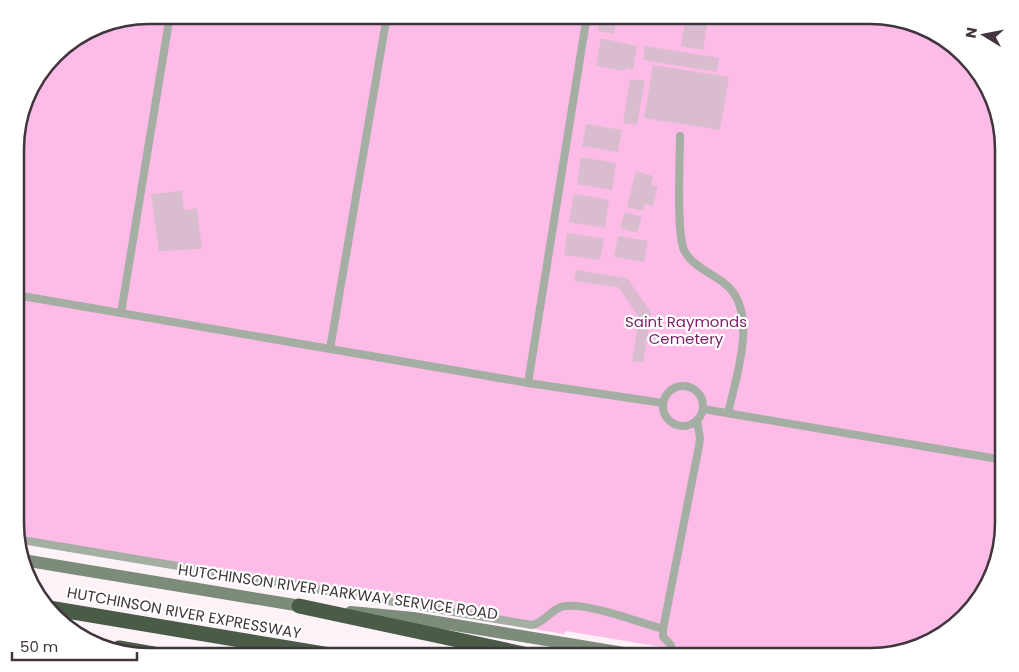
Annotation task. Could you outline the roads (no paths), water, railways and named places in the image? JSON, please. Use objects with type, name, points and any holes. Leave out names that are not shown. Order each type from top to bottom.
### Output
[{"type":"highway","points":[[299,606],[496,648]]},
{"type":"highway","name":"HUTCHINSON RIVER EXPRESSWAY","points":[[58,609],[288,648]]},
{"type":"street","name":"HUTCHINSON RIVER PARKWAY SERVICE ROAD","points":[[29,561],[299,606],[413,618],[594,648]]},
{"type":"lane","points":[[121,313],[169,24]]},
{"type":"lane","points":[[330,349],[386,24]]},
{"type":"lane","points":[[528,383],[586,24]]},
{"type":"lane","points":[[680,136],[681,243],[690,259],[727,285],[736,295],[742,309],[743,341],[728,413]]},
{"type":"lane","points":[[24,296],[528,383],[663,403]]},
{"type":"lane","points":[[671,645],[663,637],[663,629],[699,446],[700,438],[697,421],[703,409],[701,396],[697,391],[686,386],[673,388],[668,392],[663,403],[663,410],[670,422],[684,427],[697,421]]},
{"type":"lane","points":[[703,409],[995,458]]},
{"type":"lane","points":[[25,540],[532,624],[540,622],[554,610],[566,606],[594,610],[663,629]]},
{"type":"park label","name":"Saint Raymonds Cemetery","points":[[686,330]]}]
